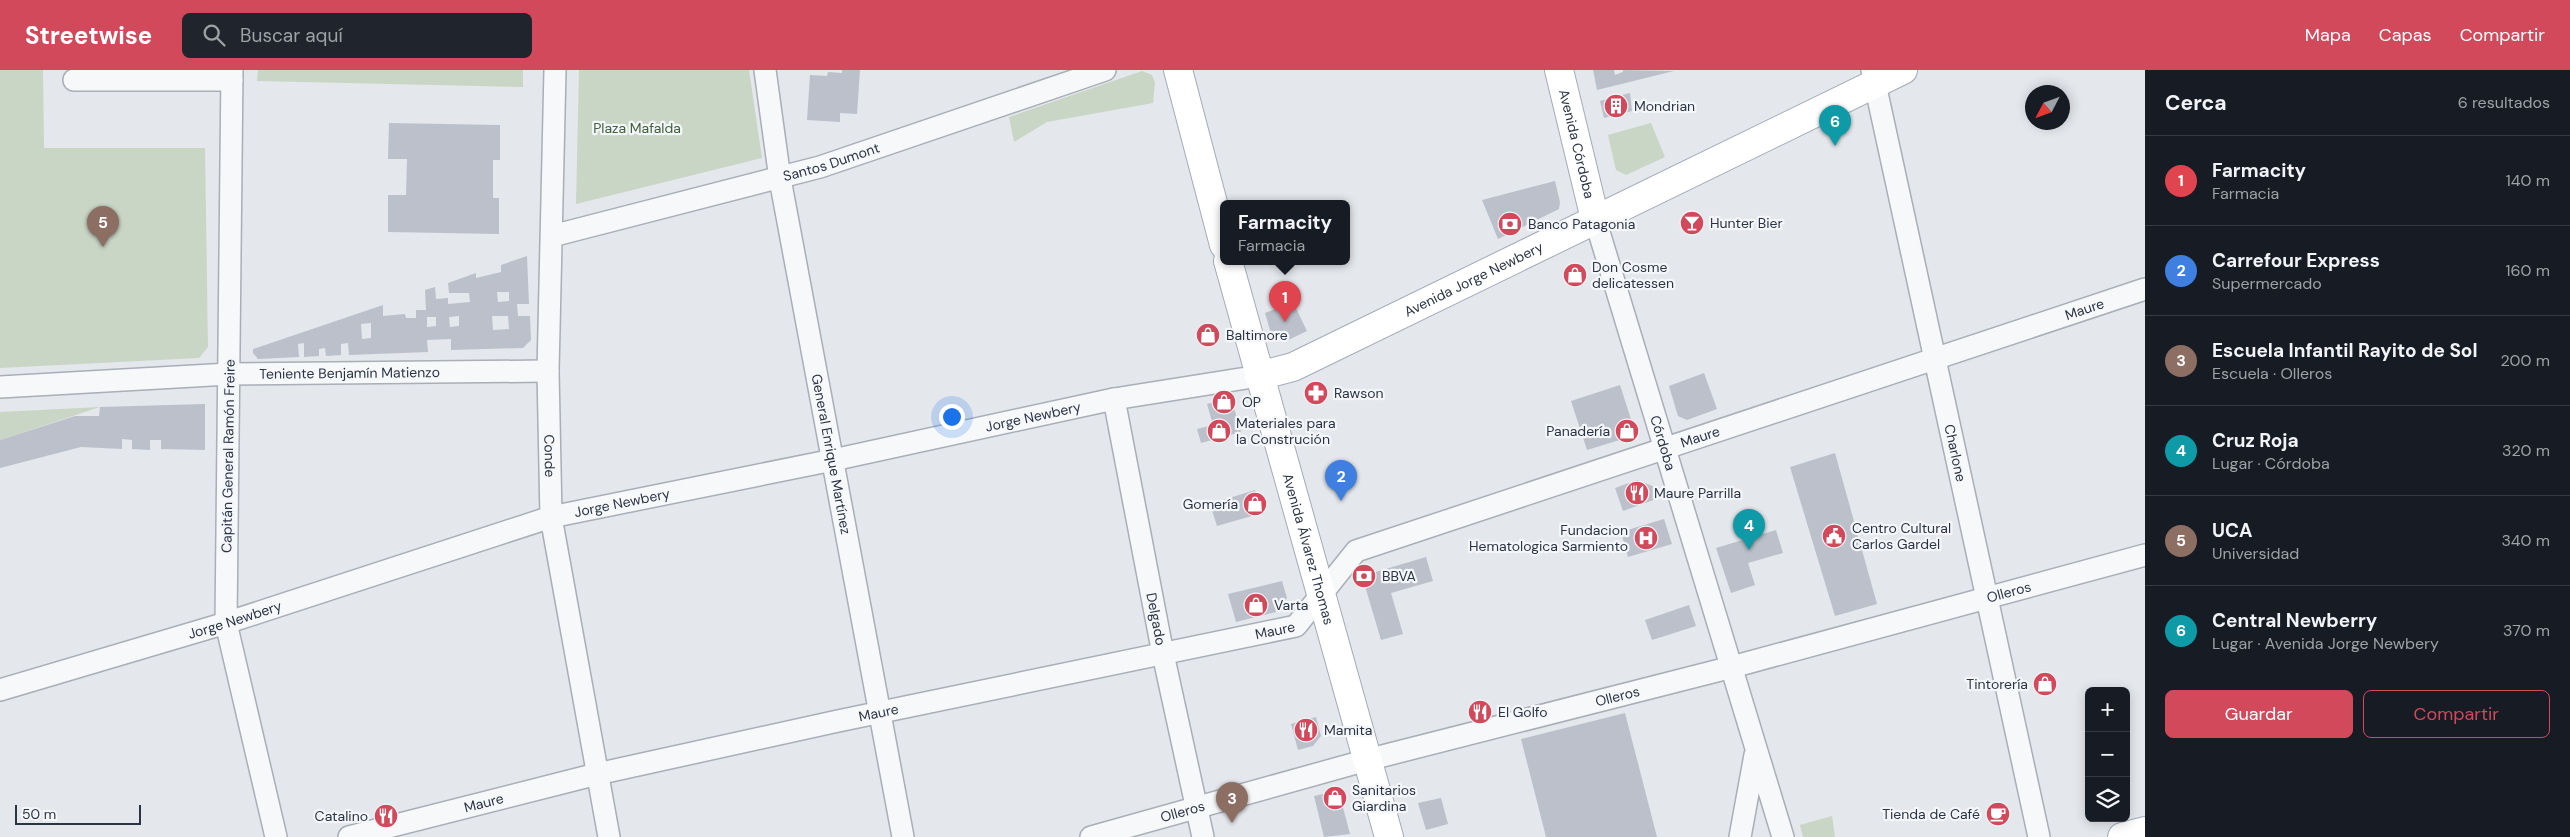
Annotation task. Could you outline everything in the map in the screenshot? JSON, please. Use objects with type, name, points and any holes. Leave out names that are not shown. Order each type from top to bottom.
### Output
[{"type":"main road","points":[[1178,70],[1220,230]]},
{"type":"main road","name":"Avenida Córdoba","points":[[1559,70],[1595,219]]},
{"type":"main road","name":"Avenida Jorge Newbery","points":[[1259,376],[1293,367],[1595,219],[1873,77],[1903,70]]},
{"type":"main road","name":"Avenida Álvarez Thomas","points":[[1229,265],[1390,837]]},
{"type":"main road","points":[[2122,837],[2145,832]]},
{"type":"street","name":"Conde","points":[[554,70],[548,371],[551,517],[609,837]]},
{"type":"street","name":"General Enrique Martínez","points":[[765,70],[780,179],[903,837]]},
{"type":"street","name":"Santos Dumont","points":[[552,236],[780,179],[1105,70]]},
{"type":"street","points":[[74,80],[232,75]]},
{"type":"street","name":"Capitán General Ramón Freire","points":[[232,75],[226,623],[276,837]]},
{"type":"street","name":"Charlone","points":[[1873,77],[2039,837]]},
{"type":"street","name":"Córdoba","points":[[1595,219],[1783,837]]},
{"type":"street","name":"Maure","points":[[349,837],[597,774],[1296,626],[1356,551],[1935,357],[2145,289]]},
{"type":"street","name":"Teniente Benjamín Matienzo","points":[[0,386],[229,374],[548,371]]},
{"type":"street","name":"Jorge Newbery","points":[[0,690],[226,623],[551,517],[833,460],[1114,399],[1259,376]]},
{"type":"street","name":"Delgado","points":[[1114,399],[1162,654],[1203,837]]},
{"type":"street","name":"Olleros","points":[[1091,837],[1367,760],[1732,667],[2145,554]]},
{"type":"street","name":"Córdoba","points":[[1740,837],[1756,752]]},
{"type":"green space","points":[[0,70],[43,70],[44,148],[205,148],[208,347],[199,358],[0,368]]},
{"type":"green space","points":[[258,70],[523,70],[523,87],[257,81]]},
{"type":"green space","name":"Plaza Mafalda","points":[[579,70],[749,70],[762,158],[576,204]]},
{"type":"green space","points":[[1142,71],[1152,75],[1155,83],[1153,103],[1047,122],[1014,142],[1009,117]]},
{"type":"green space","points":[[1651,123],[1665,157],[1626,175],[1616,170],[1608,135]]},
{"type":"green space","points":[[100,407],[0,440],[0,412]]},
{"type":"green space","points":[[1832,816],[1835,837],[1803,837],[1800,825]]},
{"type":"building","points":[[842,70],[860,70],[857,114],[840,113],[840,122],[807,120],[810,75],[827,76],[828,72],[842,73]]},
{"type":"building","points":[[1593,70],[1614,70],[1615,75],[1623,72],[1623,70],[1674,71],[1597,90]]},
{"type":"building","name":"Mondrian","points":[[1630,93],[1632,111],[1604,118],[1600,101]]},
{"type":"building","points":[[389,123],[500,125],[500,160],[493,160],[493,198],[499,198],[499,234],[388,232],[388,195],[406,195],[407,159],[388,159]]},
{"type":"building","name":"Banco Patagonia","points":[[1555,181],[1560,202],[1559,209],[1498,239],[1482,200]]},
{"type":"building","points":[[527,256],[529,304],[517,304],[518,316],[530,316],[531,340],[523,348],[451,350],[451,339],[427,340],[428,352],[349,355],[348,343],[341,344],[341,355],[326,356],[325,348],[319,349],[319,356],[304,357],[304,343],[298,344],[299,357],[258,359],[253,353],[253,349],[383,305],[383,316],[405,314],[406,318],[416,318],[416,310],[426,310],[425,290],[435,287],[436,299],[448,298],[448,304],[470,302],[469,293],[449,293],[448,283],[476,273],[476,278],[501,272],[501,265]],"holes":[[[497,292],[509,292],[509,301],[498,302]],[[459,316],[459,326],[450,327],[449,317]],[[492,316],[508,316],[509,329],[493,330]],[[427,317],[436,317],[436,326],[427,327]],[[371,323],[371,338],[362,339],[361,324]]]},
{"type":"building","points":[[1293,302],[1307,331],[1284,342],[1272,337],[1265,313]]},
{"type":"building","points":[[1704,373],[1717,409],[1687,420],[1678,416],[1669,386]]},
{"type":"building","points":[[1620,385],[1636,435],[1587,450],[1571,401]]},
{"type":"building","points":[[1226,399],[1233,405],[1241,432],[1201,443],[1197,429],[1213,425],[1207,404]]},
{"type":"building","points":[[205,404],[205,450],[161,449],[161,440],[150,440],[150,450],[132,449],[132,440],[122,439],[122,449],[81,447],[0,468],[0,440],[75,416],[99,416],[100,407]]},
{"type":"building","name":"Centro Cultural Carlos Gardel","points":[[1835,453],[1877,604],[1835,616],[1790,467]]},
{"type":"building","name":"Maure Parrilla","points":[[1637,480],[1655,487],[1659,498],[1623,511],[1615,488]]},
{"type":"building","points":[[1255,490],[1262,513],[1217,526],[1210,504]]},
{"type":"building","name":"Fundacion Hematologica Sarmiento","points":[[1664,519],[1672,544],[1628,557],[1621,532]]},
{"type":"building","points":[[1776,530],[1783,553],[1748,563],[1755,585],[1731,593],[1716,548]]},
{"type":"building","points":[[1426,557],[1433,581],[1391,593],[1403,634],[1381,640],[1362,576]]},
{"type":"building","name":"Varta","points":[[1282,581],[1287,598],[1276,612],[1236,622],[1228,594]]},
{"type":"building","points":[[1689,605],[1696,626],[1652,640],[1645,620]]},
{"type":"building","points":[[1625,713],[1657,837],[1546,837],[1521,739]]},
{"type":"building","name":"Mamita","points":[[1316,717],[1321,736],[1313,746],[1298,750],[1291,724]]},
{"type":"building","points":[[1332,792],[1341,800],[1350,834],[1324,837],[1314,796]]},
{"type":"building","points":[[1441,798],[1448,824],[1426,830],[1418,803]]},
{"type":"place","name":"Mondrian","points":[[1616,106]]},
{"type":"place","name":"Central Newberry","points":[[1835,146]]},
{"type":"place","name":"Hunter Bier","points":[[1692,223]]},
{"type":"place","name":"Banco Patagonia","points":[[1510,224]]},
{"type":"place","name":"UCA","points":[[103,247]]},
{"type":"place","name":"Don Cosme delicatessen","points":[[1575,275]]},
{"type":"place","name":"Farmacity","points":[[1285,322]]},
{"type":"place","name":"Baltimore","points":[[1208,335]]},
{"type":"place","name":"Rawson","points":[[1316,393]]},
{"type":"place","name":"OP","points":[[1224,402]]},
{"type":"place","name":"Materiales para la Construción","points":[[1219,431]]},
{"type":"place","name":"Panadería","points":[[1627,431]]},
{"type":"place","name":"Maure Parrilla","points":[[1637,493]]},
{"type":"place","name":"Carrefour Express","points":[[1341,501]]},
{"type":"place","name":"Gomería","points":[[1255,504]]},
{"type":"place","name":"Centro Cultural Carlos Gardel","points":[[1834,536]]},
{"type":"place","name":"Fundacion Hematologica Sarmiento","points":[[1646,538]]},
{"type":"place","name":"Cruz Roja","points":[[1749,550]]},
{"type":"place","name":"BBVA","points":[[1364,576]]},
{"type":"place","name":"Varta","points":[[1256,605]]},
{"type":"place","name":"Tintorería","points":[[2045,684]]},
{"type":"place","name":"El Golfo","points":[[1480,712]]},
{"type":"place","name":"Mamita","points":[[1306,730]]},
{"type":"place","name":"Sanitarios Giardina","points":[[1335,798]]},
{"type":"place","name":"Tienda de Café","points":[[1998,814]]},
{"type":"place","name":"Catalino","points":[[386,816]]},
{"type":"place","name":"Escuela Infantil Rayito de Sol","points":[[1232,823]]}]
